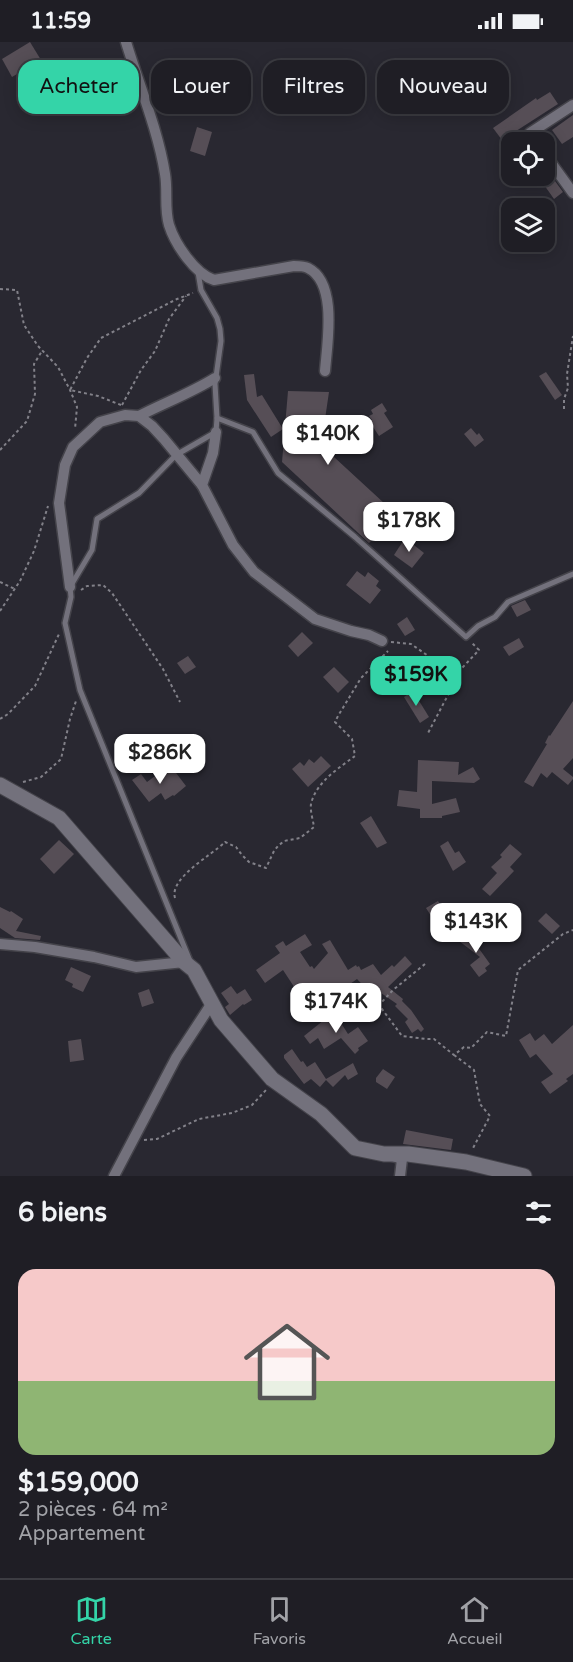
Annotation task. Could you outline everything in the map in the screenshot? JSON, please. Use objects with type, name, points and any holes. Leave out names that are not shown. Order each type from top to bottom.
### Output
[{"type":"street","points":[[126,42],[163,164],[166,208],[171,231],[190,262],[204,276],[214,280],[294,266],[306,267],[314,273],[320,281],[328,304],[325,371]]},
{"type":"street","points":[[532,132],[573,105]]},
{"type":"street","points":[[555,168],[573,193]]},
{"type":"street","points":[[71,592],[59,503],[65,465],[74,447],[100,422],[125,415],[139,416],[198,389],[215,378]]},
{"type":"street","points":[[139,416],[164,439],[202,485],[233,545],[254,572],[315,619],[382,641]]},
{"type":"street","points":[[202,485],[213,453],[216,432]]},
{"type":"street","points":[[2,786],[60,818],[189,966],[221,1020],[274,1081],[321,1114],[355,1148],[402,1158],[400,1176]]},
{"type":"street","points":[[0,944],[94,957],[136,967],[189,966]]},
{"type":"street","points":[[114,1176],[176,1058],[212,1003]]},
{"type":"street","points":[[384,1154],[408,1154],[466,1162],[524,1176]]},
{"type":"lane","points":[[189,966],[173,919],[80,690],[65,623],[71,592],[92,550],[97,519],[139,493],[176,455],[216,432],[215,378],[221,341],[220,329],[217,318],[201,290],[198,270]]},
{"type":"lane","points":[[217,418],[253,432],[278,473],[355,537],[466,638],[478,626],[495,617],[508,602],[573,574]]},
{"type":"path","points":[[0,289],[17,290],[24,325],[42,351],[58,367],[70,390],[77,407],[74,447]]},
{"type":"path","points":[[70,390],[101,338],[177,299],[201,290]]},
{"type":"path","points":[[114,418],[141,370],[155,351],[169,319],[187,296]]},
{"type":"path","points":[[564,409],[573,336]]},
{"type":"path","points":[[0,450],[27,421],[35,394],[34,364],[42,351]]},
{"type":"path","points":[[70,390],[98,396],[122,405]]},
{"type":"path","points":[[0,612],[15,589],[34,551],[50,501]]},
{"type":"path","points":[[0,582],[15,589]]},
{"type":"path","points":[[71,592],[87,586],[103,585],[112,593],[163,669],[180,702]]},
{"type":"path","points":[[0,719],[9,714],[35,686],[65,623]]},
{"type":"path","points":[[446,685],[479,650],[466,638]]},
{"type":"path","points":[[382,641],[411,644],[434,660],[446,685],[448,693],[427,735]]},
{"type":"path","points":[[173,919],[177,909],[173,893],[175,886],[184,875],[225,842],[236,847],[249,862],[266,868],[278,846],[284,841],[300,838],[314,827],[311,805],[316,792],[332,773],[355,756],[352,739],[335,722],[361,678],[396,643]]},
{"type":"path","points":[[2,786],[41,777],[61,759],[70,719],[80,690]]},
{"type":"path","points":[[454,1055],[464,1047],[471,1048],[487,1032],[506,1036],[518,969],[562,934],[573,930]]},
{"type":"path","points":[[425,964],[393,990],[380,1005],[402,1036],[434,1039],[474,1070],[480,1104],[490,1116],[466,1162]]},
{"type":"path","points":[[132,1141],[158,1139],[198,1119],[232,1113],[252,1106],[274,1081]]},
{"type":"building","points":[[30,42],[41,60],[18,60],[18,73],[12,77],[2,59]]},
{"type":"building","points":[[550,92],[558,104],[515,132],[501,132],[501,139],[493,128],[536,98],[537,100]]},
{"type":"building","points":[[573,115],[573,137],[562,144],[552,130]]},
{"type":"building","points":[[197,127],[212,132],[205,156],[190,151]]},
{"type":"building","points":[[555,181],[563,192],[553,198],[545,186],[555,186]]},
{"type":"building","points":[[546,372],[562,395],[555,400],[539,376]]},
{"type":"building","points":[[254,374],[257,397],[262,395],[283,429],[271,437],[247,400],[244,375]]},
{"type":"building","points":[[288,391],[329,392],[324,426],[334,457],[397,515],[369,543],[282,462]]},
{"type":"building","points":[[382,403],[387,411],[384,413],[393,427],[379,436],[369,421],[372,420],[369,416],[373,414],[371,410]]},
{"type":"building","points":[[471,428],[484,440],[475,447],[464,434]]},
{"type":"building","points":[[405,538],[424,553],[412,568],[394,555]]},
{"type":"building","points":[[357,571],[365,577],[368,572],[379,581],[376,586],[381,590],[370,604],[346,585]]},
{"type":"building","points":[[525,600],[531,610],[517,617],[511,606]]},
{"type":"building","points":[[407,617],[415,630],[405,636],[397,624]]},
{"type":"building","points":[[302,632],[313,643],[298,657],[288,646]]},
{"type":"building","points":[[519,638],[524,647],[509,656],[503,647]]},
{"type":"building","points":[[188,656],[196,667],[185,674],[177,663]]},
{"type":"building","points":[[334,667],[349,682],[338,693],[323,677]]},
{"type":"building","points":[[413,691],[429,717],[420,723],[404,697]]},
{"type":"building","points":[[573,701],[573,758],[563,769],[573,779],[568,785],[552,772],[547,778],[541,773],[533,787],[524,782],[547,744],[545,743],[549,735]]},
{"type":"building","points":[[321,756],[331,766],[308,787],[292,769],[300,762],[304,766],[309,759],[314,763]]},
{"type":"building","points":[[418,760],[459,762],[458,775],[473,767],[480,779],[474,783],[432,781],[432,804],[456,798],[460,812],[442,816],[442,818],[420,818],[420,809],[397,806],[399,790],[417,792]]},
{"type":"building","points":[[170,765],[186,786],[165,800],[161,793],[149,802],[132,780],[141,774],[147,782]]},
{"type":"building","points":[[371,816],[387,843],[377,848],[360,823]]},
{"type":"building","points":[[59,840],[74,854],[54,874],[40,859]]},
{"type":"building","points":[[448,841],[455,853],[459,851],[466,862],[453,871],[440,846]]},
{"type":"building","points":[[510,844],[522,854],[510,867],[514,871],[490,896],[482,889],[497,873],[491,867],[502,857],[500,855]]},
{"type":"building","points":[[438,901],[451,923],[440,930],[426,908]]},
{"type":"building","points":[[0,907],[23,919],[16,931],[41,936],[40,940],[15,938],[0,928]]},
{"type":"building","points":[[546,913],[560,926],[552,934],[538,921]]},
{"type":"building","points":[[503,919],[511,931],[499,939],[490,927]]},
{"type":"building","points":[[469,931],[490,964],[485,968],[487,971],[479,977],[470,965],[480,957],[459,941]]},
{"type":"building","points":[[305,934],[312,945],[300,952],[310,967],[314,969],[328,953],[322,944],[330,940],[348,970],[356,965],[361,970],[373,964],[381,975],[405,956],[412,964],[388,987],[403,999],[402,1001],[424,1029],[421,1032],[418,1029],[412,1033],[405,1022],[408,1019],[395,1006],[397,1004],[381,993],[376,999],[357,979],[343,989],[354,1005],[343,1013],[328,991],[306,1005],[283,970],[265,983],[256,970],[280,953],[275,946],[283,941],[286,946]]},
{"type":"building","points":[[71,967],[91,976],[83,992],[72,987],[73,984],[65,980]]},
{"type":"building","points":[[231,986],[237,994],[245,989],[252,1000],[230,1015],[225,1007],[229,1004],[221,993]]},
{"type":"building","points":[[149,989],[154,1003],[142,1007],[138,993]]},
{"type":"building","points":[[334,1012],[348,1034],[358,1027],[368,1041],[358,1048],[355,1054],[341,1038],[324,1049],[318,1038],[310,1044],[304,1036]]},
{"type":"building","points":[[573,1025],[573,1074],[566,1079],[568,1081],[550,1094],[541,1082],[553,1074],[536,1054],[530,1058],[519,1040],[530,1033],[535,1041],[544,1034],[552,1044]]},
{"type":"building","points":[[81,1039],[84,1060],[70,1062],[68,1041]]},
{"type":"building","points":[[292,1049],[307,1067],[315,1062],[326,1079],[353,1063],[358,1074],[348,1080],[345,1075],[333,1087],[326,1080],[320,1087],[311,1079],[304,1084],[284,1058],[284,1055]]},
{"type":"building","points":[[383,1069],[395,1077],[387,1089],[376,1082],[376,1078]]},
{"type":"building","points":[[406,1130],[453,1139],[451,1150],[403,1144]]}]
